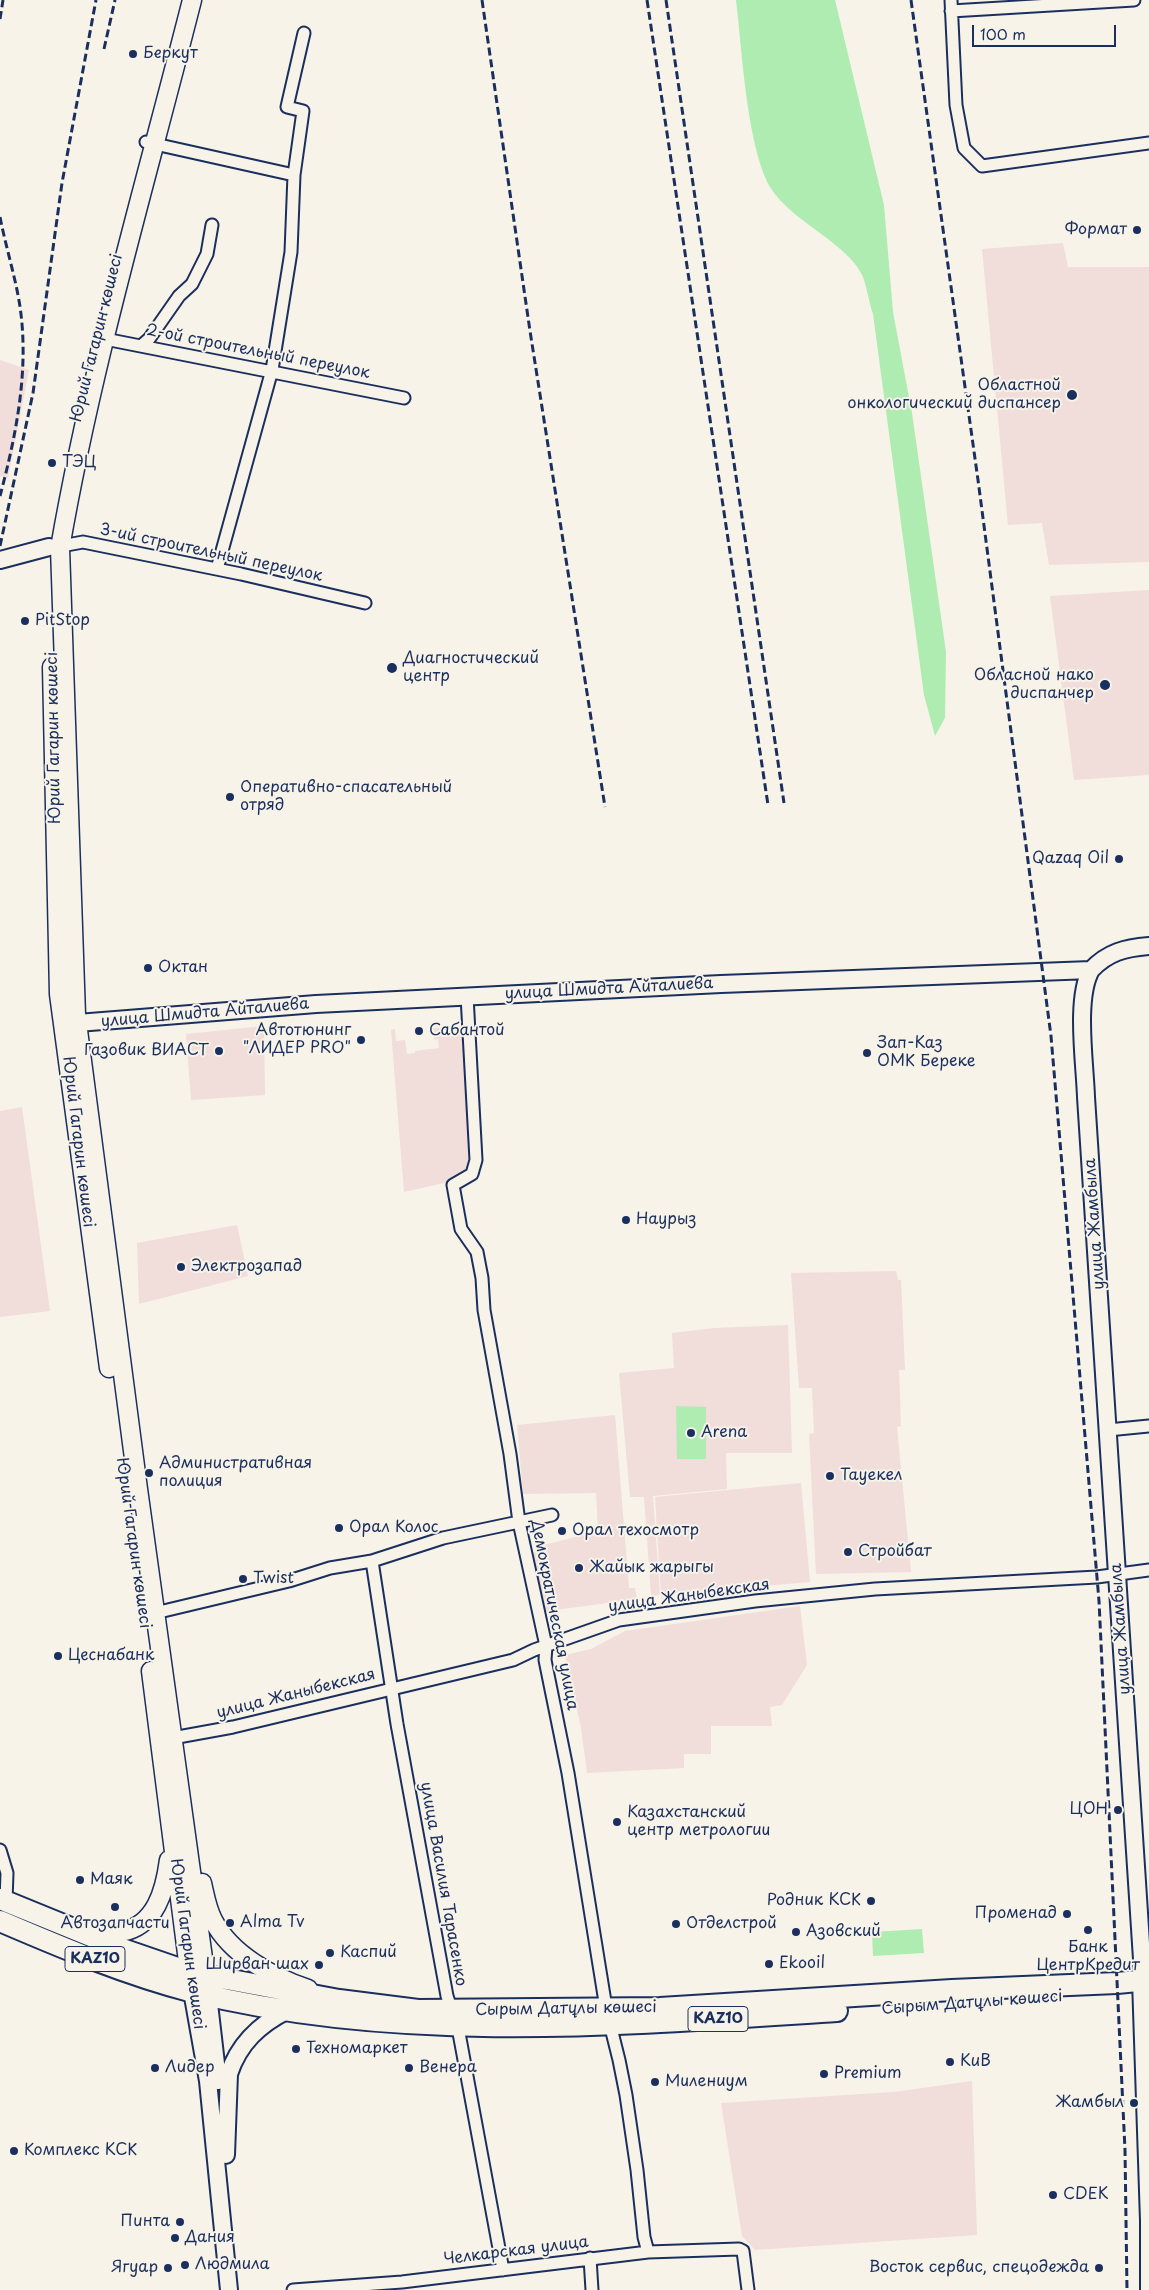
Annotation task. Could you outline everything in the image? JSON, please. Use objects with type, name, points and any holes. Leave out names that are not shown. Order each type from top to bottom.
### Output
[{"type":"highway","name":"Сырым Датұлы көшесі","points":[[3,1900],[199,1984],[288,2010],[383,2021],[608,2016],[660,2008],[952,1990],[1116,1984],[1145,1986]]},
{"type":"highway","name":"Сырым Датұлы көшесі","points":[[0,1921],[66,1949],[159,1982],[199,1984],[339,2000],[418,2010],[455,2019]]},
{"type":"highway","points":[[66,1949],[73,1929]]},
{"type":"main road","name":"Юрий Гагарин көшесі","points":[[55,547],[68,503],[151,143],[181,0]]},
{"type":"main road","name":"Юрий Гагарин көшесі","points":[[192,0],[151,143],[65,467],[55,547],[59,994],[70,1024],[155,1613],[173,1840],[199,1984]]},
{"type":"main road","name":"Юрий Гагарин көшесі","points":[[70,1024],[166,1739],[184,1823],[199,1984]]},
{"type":"main road","points":[[184,1823],[196,1854],[212,1919],[227,1940],[266,1970],[302,1987],[339,2000]]},
{"type":"main road","points":[[73,1929],[119,1932],[133,1928],[148,1917],[164,1892],[173,1840]]},
{"type":"street","points":[[1134,0],[951,6],[956,105],[964,148],[982,166],[1149,143]]},
{"type":"street","points":[[217,569],[272,370],[291,252],[294,175],[303,111],[287,107],[304,33]]},
{"type":"street","points":[[151,143],[294,175]]},
{"type":"street","points":[[141,346],[150,339],[179,296],[192,284],[207,254],[212,225]]},
{"type":"street","name":"2-ой строительный переулок","points":[[105,339],[272,370],[404,398]]},
{"type":"street","name":"3-ий строительный переулок","points":[[55,547],[83,542],[217,569],[365,603]]},
{"type":"street","points":[[0,560],[55,547]]},
{"type":"street","points":[[1091,970],[1100,960],[1112,952],[1127,948],[1149,946]]},
{"type":"street","name":"улица Шмидта Айталиева","points":[[70,1024],[298,1005],[467,996],[1091,970]]},
{"type":"street","name":"улица Жамбыла","points":[[1091,970],[1086,977],[1082,1000],[1086,1097],[1141,1950],[1145,1986],[1149,2290]]},
{"type":"street","name":"Демократическая улица","points":[[467,996],[476,1160],[472,1174],[453,1186],[461,1229],[477,1252],[482,1278],[484,1310],[510,1454],[519,1522],[546,1646],[545,1660],[568,1773],[608,2016],[626,2095],[648,2252]]},
{"type":"street","points":[[1108,1430],[1149,1426]]},
{"type":"street","points":[[155,1613],[330,1568],[372,1561],[442,1538],[552,1515]]},
{"type":"street","name":"улица Василия Тарасенко","points":[[372,1561],[391,1688],[447,1996],[455,2019],[503,2270]]},
{"type":"street","name":"улица Жаныбекская","points":[[166,1739],[237,1726],[513,1660],[618,1620],[755,1601],[875,1589],[1097,1577],[1149,1570]]},
{"type":"street","points":[[0,1850],[7,1873],[3,1900]]},
{"type":"street","name":"Юрий Гагарин көшесі","points":[[199,1984],[226,2155],[240,2290]]},
{"type":"street","name":"Юрий Гагарин көшесі","points":[[199,1984],[229,2290]]},
{"type":"street","points":[[226,2155],[229,2074],[232,2064],[239,2049],[249,2038],[266,2022],[288,2010]]},
{"type":"street","name":"Челкарская улица","points":[[292,2290],[402,2286],[503,2270],[648,2252],[743,2251],[748,2290]]},
{"type":"street","points":[[590,2258],[592,2290]]},
{"type":"shaded area","name":"Областной онкологический диспансер","points":[[1063,243],[1068,267],[1149,267],[1149,562],[1049,565],[1042,523],[1008,525],[982,249]]},
{"type":"shaded area","points":[[0,360],[29,370],[8,478],[0,476]]},
{"type":"shaded area","name":"Обласной нако диспанчер","points":[[1149,590],[1149,775],[1074,780],[1050,596]]},
{"type":"shaded area","name":"Газовик ВИАСТ","points":[[264,1026],[265,1095],[191,1100],[186,1034]]},
{"type":"shaded area","points":[[462,1026],[471,1165],[444,1183],[404,1192],[391,1030],[395,1029],[396,1041],[405,1040],[407,1054],[439,1048],[438,1039],[434,1040],[433,1028]]},
{"type":"shaded area","points":[[22,1107],[50,1311],[0,1317],[0,1111]]},
{"type":"shaded area","name":"Электрозапад","points":[[237,1225],[248,1276],[139,1304],[137,1243]]},
{"type":"shaded area","points":[[896,1271],[898,1280],[901,1280],[905,1370],[899,1370],[901,1426],[897,1427],[911,1572],[816,1574],[809,1434],[814,1433],[812,1388],[799,1388],[791,1273]]},
{"type":"shaded area","points":[[788,1325],[792,1453],[726,1453],[727,1489],[653,1496],[660,1595],[651,1596],[644,1497],[630,1497],[619,1373],[674,1368],[672,1333],[715,1328]]},
{"type":"shaded area","name":"Жайык жарыгы","points":[[615,1415],[629,1588],[635,1588],[637,1599],[533,1613],[522,1554],[545,1551],[544,1545],[598,1531],[596,1493],[523,1494],[517,1425]]},
{"type":"shaded area","points":[[801,1483],[810,1582],[661,1595],[655,1497]]},
{"type":"shaded area","points":[[800,1606],[807,1665],[782,1705],[770,1707],[772,1726],[711,1726],[711,1754],[684,1754],[684,1768],[587,1773],[581,1728],[565,1655],[591,1649],[625,1631]]},
{"type":"shaded area","points":[[972,2081],[977,2235],[755,2250],[742,2236],[721,2103],[894,2092]]},
{"type":"green space","points":[[736,0],[835,0],[884,205],[893,312],[912,413],[946,652],[945,718],[935,736],[924,695],[873,314],[866,286],[856,265],[846,254],[781,202],[772,190],[764,173],[751,126]]},
{"type":"green space","name":"Arena","points":[[676,1406],[706,1407],[706,1459],[677,1459]]},
{"type":"green space","points":[[922,1929],[924,1953],[873,1956],[872,1932]]},
{"type":"railway","points":[[0,19],[3,0]]},
{"type":"railway","points":[[0,546],[33,393],[62,183],[96,0]]},
{"type":"railway","points":[[104,49],[115,0]]},
{"type":"railway","points":[[482,0],[530,331],[605,807]]},
{"type":"railway","points":[[647,0],[768,805]]},
{"type":"railway","points":[[666,0],[784,803]]},
{"type":"railway","points":[[911,0],[978,480],[1051,1036],[1099,1601],[1125,2150],[1127,2290]]},
{"type":"railway","points":[[0,217],[18,295],[22,320],[23,346],[17,422],[0,496]]},
{"type":"place","name":"Беркут","points":[[133,54]]},
{"type":"place","name":"Формат","points":[[1137,230]]},
{"type":"place","name":"Областной онкологический диспансер","points":[[1072,395]]},
{"type":"place","name":"ТЭЦ","points":[[52,463]]},
{"type":"place","name":"PitStop","points":[[25,621]]},
{"type":"place","name":"Диагностический центр","points":[[392,668]]},
{"type":"place","name":"Обласной нако диспанчер","points":[[1105,685]]},
{"type":"place","name":"Оперативно-спасательный отряд","points":[[230,797]]},
{"type":"place","name":"Qazaq Oil","points":[[1119,859]]},
{"type":"place","name":"Октан","points":[[148,968]]},
{"type":"place","name":"Сабантой","points":[[419,1031]]},
{"type":"place","name":"Автотюнинг \"ЛИДЕР PRO\"","points":[[361,1040]]},
{"type":"place","name":"Газовик ВИАСТ","points":[[219,1051]]},
{"type":"place","name":"Зап-Каз ОМК Береке","points":[[867,1053]]},
{"type":"place","name":"Наурыз","points":[[626,1220]]},
{"type":"place","name":"Электрозапад","points":[[181,1267]]},
{"type":"place","name":"Arena","points":[[691,1433]]},
{"type":"place","name":"Административная полиция","points":[[149,1473]]},
{"type":"place","name":"Тауекел","points":[[830,1476]]},
{"type":"place","name":"Орал Колос","points":[[339,1528]]},
{"type":"place","name":"Орал техосмотр","points":[[562,1531]]},
{"type":"place","name":"Стройбат","points":[[848,1552]]},
{"type":"place","name":"Жайык жарыгы","points":[[579,1568]]},
{"type":"place","name":"Twist","points":[[243,1579]]},
{"type":"place","name":"Цеснабанк","points":[[58,1656]]},
{"type":"place","name":"ЦОН","points":[[1118,1810]]},
{"type":"place","name":"Казахстанский центр метрологии","points":[[617,1822]]},
{"type":"place","name":"Маяк","points":[[80,1880]]},
{"type":"place","name":"Родник КСК","points":[[871,1901]]},
{"type":"place","name":"Автозапчасти","points":[[115,1907]]},
{"type":"place","name":"Променад","points":[[1067,1914]]},
{"type":"place","name":"Alma Tv","points":[[230,1923]]},
{"type":"place","name":"Отделстрой","points":[[676,1924]]},
{"type":"place","name":"Банк ЦентрКредит","points":[[1088,1930]]},
{"type":"place","name":"Азовский","points":[[796,1932]]},
{"type":"place","name":"Каспий","points":[[330,1953]]},
{"type":"place","name":"Ekooil","points":[[769,1964]]},
{"type":"place","name":"Ширван шах","points":[[319,1965]]},
{"type":"place","name":"Техномаркет","points":[[296,2049]]},
{"type":"place","name":"КиВ","points":[[950,2062]]},
{"type":"place","name":"Лидер","points":[[155,2068]]},
{"type":"place","name":"Венера","points":[[409,2068]]},
{"type":"place","name":"Premium","points":[[824,2074]]},
{"type":"place","name":"Милениум","points":[[655,2082]]},
{"type":"place","name":"Жамбыл","points":[[1134,2103]]},
{"type":"place","name":"Комплекс КСК","points":[[14,2151]]},
{"type":"place","name":"CDEK","points":[[1053,2195]]},
{"type":"place","name":"Пинта","points":[[180,2222]]},
{"type":"place","name":"Дания","points":[[175,2238]]},
{"type":"place","name":"Людмила","points":[[185,2265]]},
{"type":"place","name":"Ягуар","points":[[168,2268]]},
{"type":"place","name":"Восток сервис, спецодежда","points":[[1099,2268]]}]
